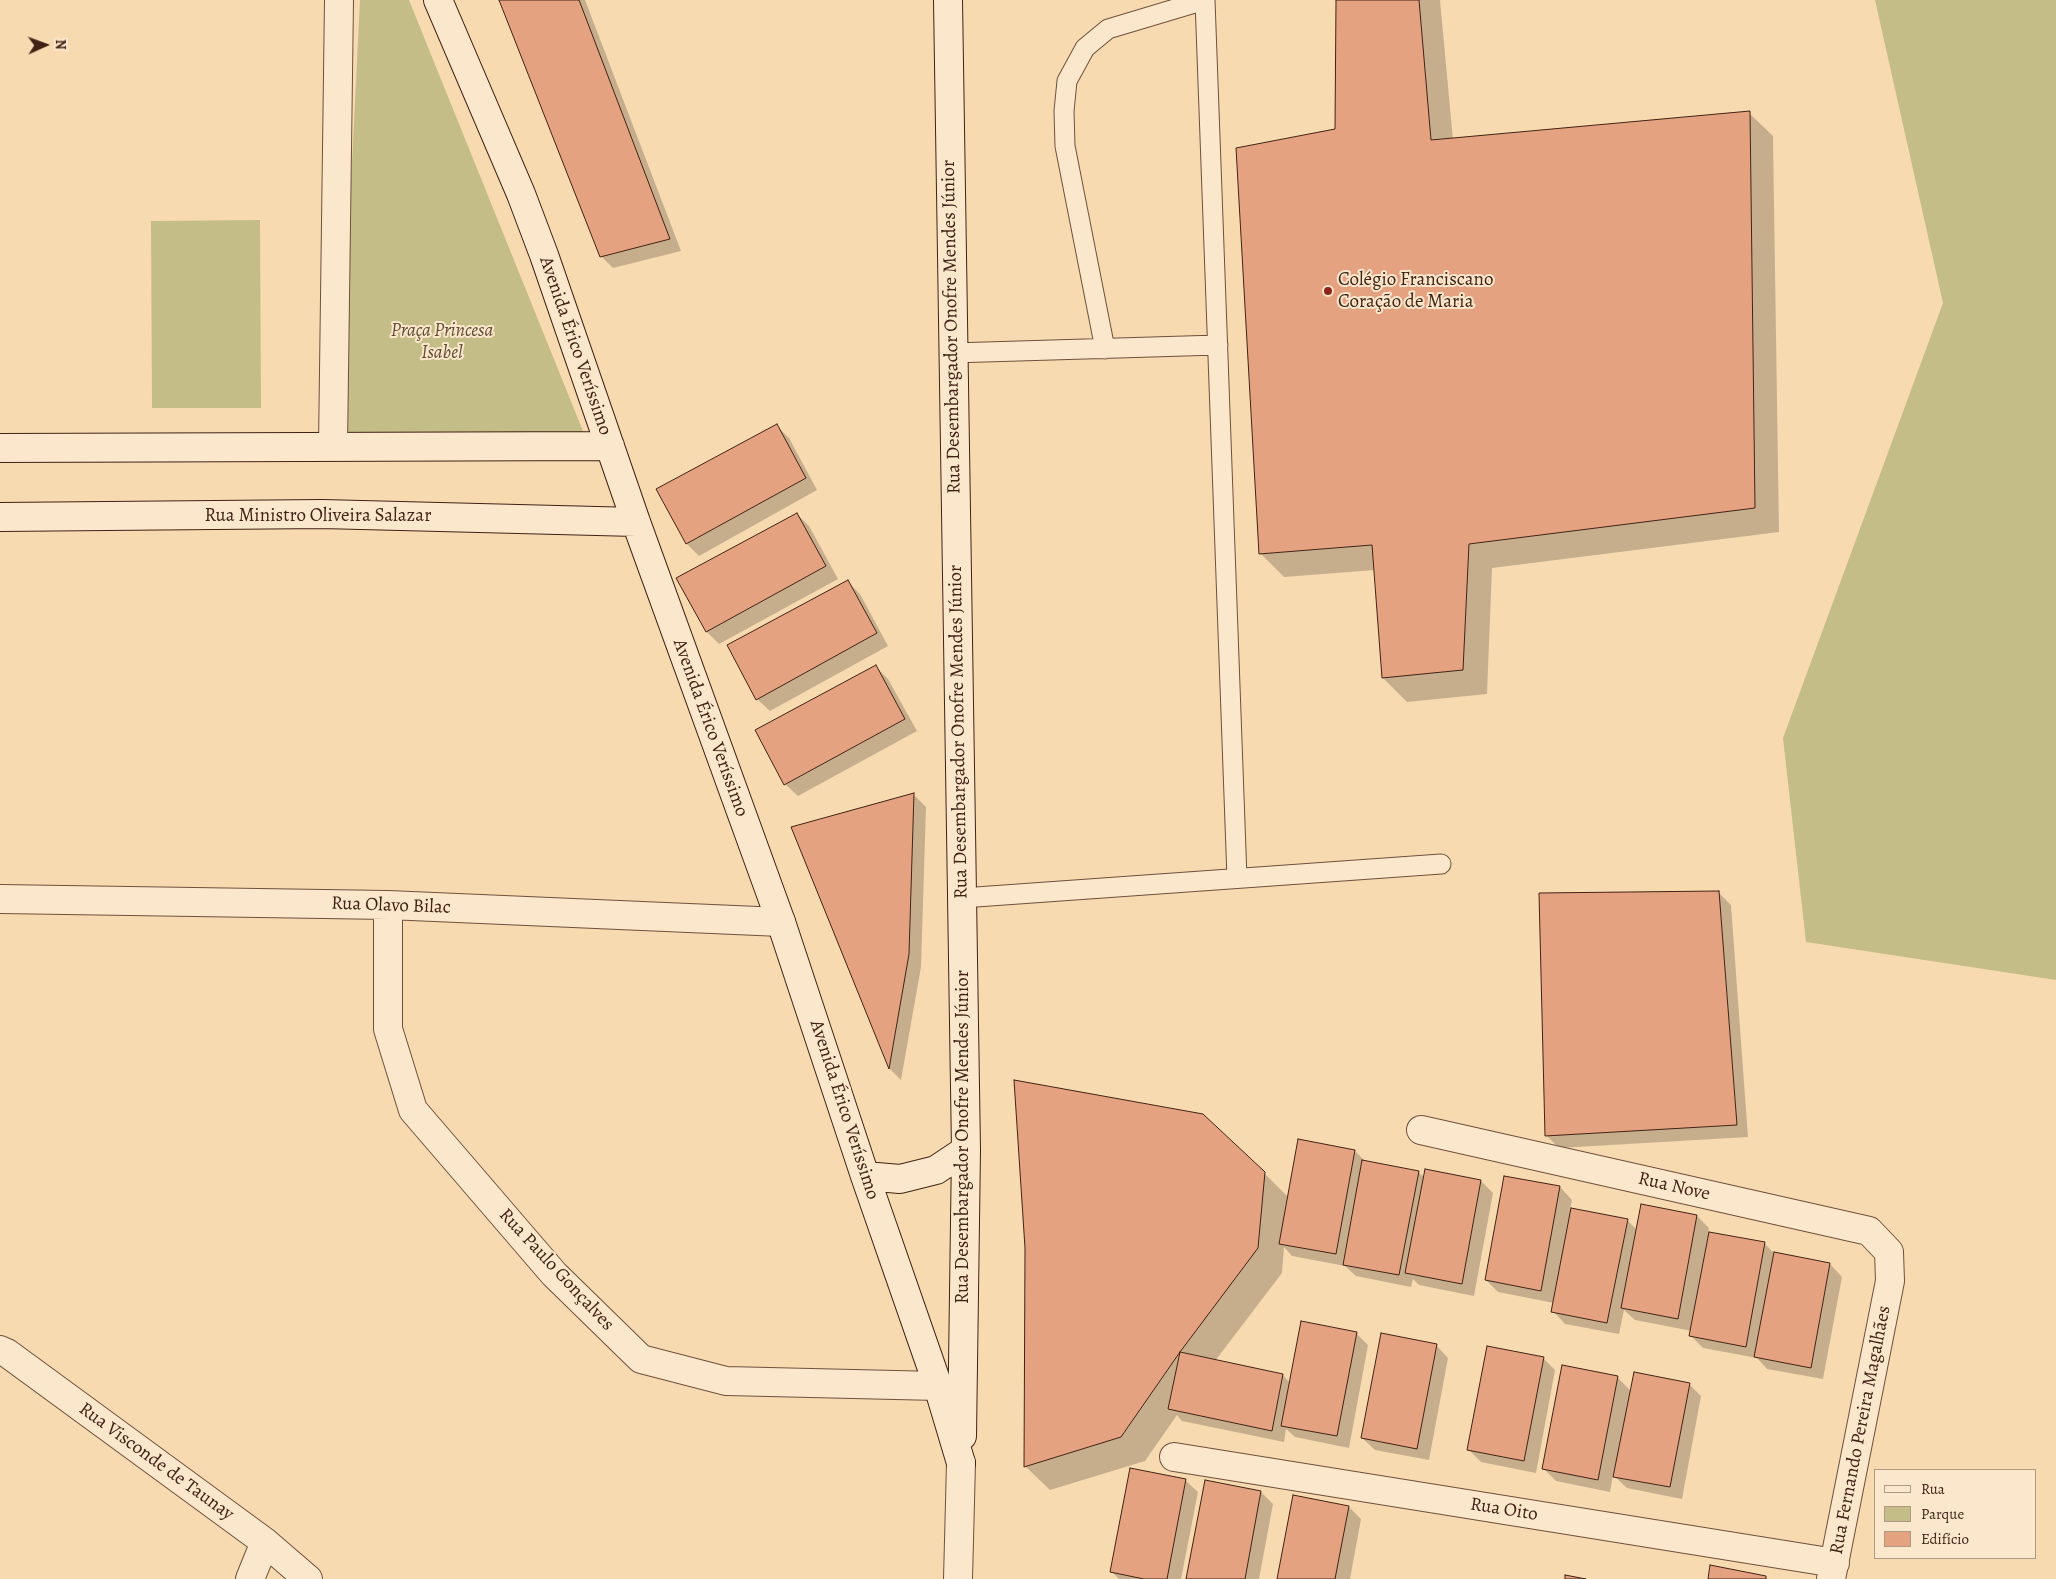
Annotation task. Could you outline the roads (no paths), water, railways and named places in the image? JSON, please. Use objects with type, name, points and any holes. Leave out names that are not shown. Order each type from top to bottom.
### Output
[{"type":"street","points":[[333,446],[339,0]]},
{"type":"street","name":"Avenida Érico Veríssimo","points":[[438,0],[521,194],[636,522],[781,922],[865,1176],[938,1386],[961,1464]]},
{"type":"street","name":"Rua Desembargador Onofre Mendes Júnior","points":[[948,0],[952,353],[966,1150],[958,1579]]},
{"type":"street","points":[[0,448],[610,446]]},
{"type":"street","name":"Rua Ministro Oliveira Salazar","points":[[0,517],[322,514],[636,522]]},
{"type":"street","name":"Rua Olavo Bilac","points":[[0,899],[388,906],[781,922]]},
{"type":"street","name":"Rua Paulo Gonçalves","points":[[388,906],[388,1029],[413,1110],[554,1274],[641,1359],[726,1381],[938,1386]]},
{"type":"street","name":"Rua Nove","points":[[1421,1130],[1869,1231],[1889,1252],[1890,1282]]},
{"type":"street","points":[[865,1176],[900,1179],[936,1170],[966,1150]]},
{"type":"street","name":"Rua Fernando Pereira Magalhães","points":[[1833,1571],[1890,1282]]},
{"type":"street","name":"Rua Visconde de Taunay","points":[[0,1350],[15,1359],[265,1542],[308,1579]]},
{"type":"street","name":"Rua Oito","points":[[1174,1457],[1833,1571]]},
{"type":"street","points":[[250,1579],[265,1542]]},
{"type":"lane","points":[[1106,349],[1065,146],[1064,111],[1067,81],[1084,48],[1108,29],[1205,0],[1237,878]]},
{"type":"lane","points":[[952,353],[1218,345]]},
{"type":"lane","points":[[962,898],[1441,864]]},
{"type":"place","name":"Colégio Franciscano Coração de Maria","points":[[1328,291]]},
{"type":"park label","name":"Praça Princesa Isabel","points":[[442,342]]}]
